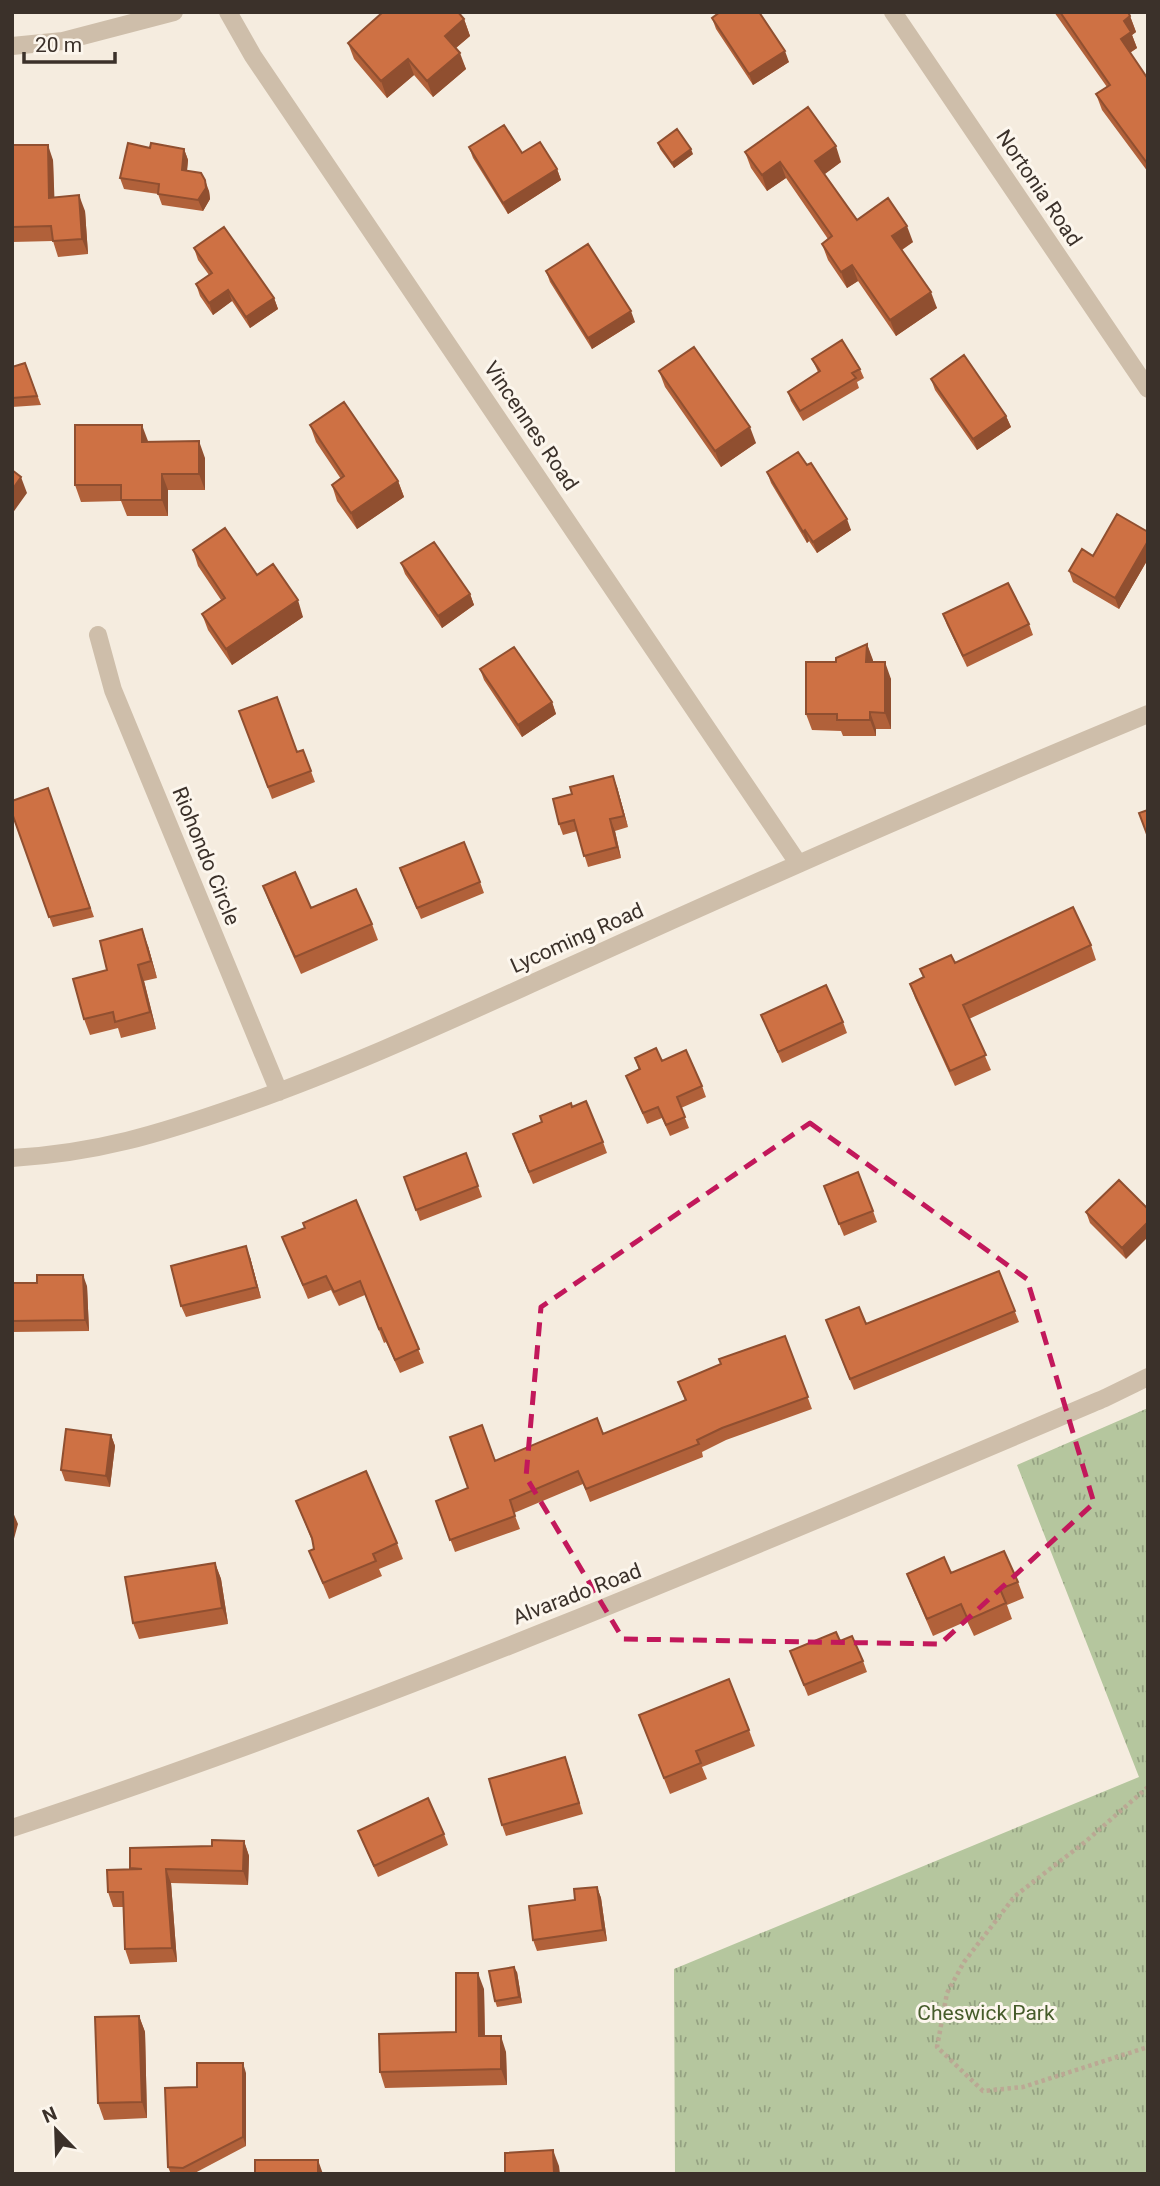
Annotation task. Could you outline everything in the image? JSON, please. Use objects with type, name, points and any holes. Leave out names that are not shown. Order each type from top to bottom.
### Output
[{"type":"street","points":[[12,46],[62,41],[173,12]]},
{"type":"street","name":"Vincennes Road","points":[[228,12],[261,68],[797,863]]},
{"type":"street","name":"Nortonia Road","points":[[893,12],[1148,389]]},
{"type":"street","name":"Riohondo Circle","points":[[98,635],[113,690],[279,1092]]},
{"type":"street","name":"Lycoming Road","points":[[12,1158],[61,1156],[121,1145],[279,1092],[399,1043],[797,863],[1148,714]]},
{"type":"street","name":"Alvarado Road","points":[[12,1828],[362,1702],[675,1581],[1105,1398],[1148,1377]]},
{"type":"path","points":[[1148,1787],[1085,1842],[1015,1896],[964,1962],[947,1993],[937,2047],[983,2091],[1023,2087],[1148,2047]]},
{"type":"highlighted area","points":[[810,1123],[1027,1279],[1094,1503],[940,1644],[623,1639],[526,1477],[541,1307]]},
{"type":"green space","name":"Cheswick Park","points":[[1148,1408],[1148,2174],[675,2174],[674,1969],[1139,1777],[1017,1465]]},
{"type":"building","points":[[383,12],[458,12],[464,19],[445,36],[460,53],[427,81],[408,59],[381,81],[348,43]]},
{"type":"building","points":[[720,12],[759,12],[785,51],[749,74],[712,18]]},
{"type":"building","points":[[1060,12],[1128,12],[1130,16],[1124,21],[1131,32],[1121,39],[1148,79],[1147,163],[1096,94],[1110,85]]},
{"type":"building","points":[[808,107],[836,146],[815,161],[857,220],[888,198],[907,226],[892,236],[931,292],[890,320],[852,265],[841,272],[822,244],[832,236],[780,162],[762,175],[745,152]]},
{"type":"building","points":[[504,125],[522,153],[540,142],[557,169],[503,203],[469,147]]},
{"type":"building","points":[[677,129],[691,149],[672,163],[658,143]]},
{"type":"building","points":[[128,143],[150,148],[151,143],[184,149],[182,170],[201,173],[205,180],[206,188],[198,200],[158,194],[159,184],[120,178]]},
{"type":"building","points":[[12,145],[48,145],[49,198],[79,195],[82,239],[53,241],[51,226],[12,227]]},
{"type":"building","points":[[224,227],[274,298],[246,317],[228,290],[209,303],[196,284],[212,273],[194,248]]},
{"type":"building","points":[[588,244],[631,311],[588,338],[546,271]]},
{"type":"building","points":[[842,340],[860,369],[852,373],[856,378],[800,411],[788,392],[820,371],[812,359]]},
{"type":"building","points":[[694,347],[750,427],[715,451],[659,371]]},
{"type":"building","points":[[964,355],[1006,416],[973,439],[931,379]]},
{"type":"building","points":[[25,363],[37,396],[12,398],[12,367]]},
{"type":"building","points":[[344,402],[398,481],[351,513],[332,485],[344,476],[310,425]]},
{"type":"building","points":[[75,425],[142,425],[142,442],[199,441],[199,474],[162,474],[162,500],[121,500],[121,485],[75,485]]},
{"type":"building","points":[[798,452],[807,465],[811,463],[847,519],[813,542],[805,530],[803,532],[767,472]]},
{"type":"building","points":[[12,470],[21,477],[12,490]]},
{"type":"building","points":[[1117,514],[1148,532],[1148,541],[1115,598],[1069,571],[1082,549],[1093,556]]},
{"type":"building","points":[[225,528],[257,575],[273,564],[298,600],[226,649],[202,614],[225,598],[193,550]]},
{"type":"building","points":[[434,542],[470,594],[438,616],[401,563]]},
{"type":"building","points":[[1008,583],[1029,624],[963,656],[943,614]]},
{"type":"building","points":[[867,644],[866,662],[885,662],[885,713],[870,712],[870,720],[837,720],[837,714],[806,714],[806,662],[836,662],[836,658]]},
{"type":"building","points":[[514,647],[552,702],[518,725],[480,669]]},
{"type":"building","points":[[277,697],[297,752],[303,750],[311,771],[268,787],[239,711]]},
{"type":"building","points":[[613,776],[624,816],[610,819],[617,847],[584,856],[574,820],[559,824],[553,799],[572,794],[570,787]]},
{"type":"building","points":[[48,788],[90,908],[49,917],[12,813],[12,801]]},
{"type":"building","points":[[1148,810],[1148,837],[1139,813]]},
{"type":"building","points":[[464,842],[480,882],[417,908],[400,868]]},
{"type":"building","points":[[295,872],[311,908],[356,889],[372,924],[295,957],[263,886]]},
{"type":"building","points":[[1073,907],[1091,945],[963,1005],[986,1055],[950,1071],[910,984],[924,977],[920,969],[951,955],[955,963]]},
{"type":"building","points":[[142,929],[151,961],[138,965],[150,1012],[115,1022],[113,1012],[84,1019],[73,979],[107,970],[100,941]]},
{"type":"building","points":[[826,985],[843,1022],[778,1052],[761,1015]]},
{"type":"building","points":[[656,1048],[662,1061],[686,1050],[702,1086],[677,1097],[685,1117],[666,1125],[658,1107],[643,1113],[626,1076],[640,1069],[635,1058]]},
{"type":"building","points":[[586,1101],[603,1142],[529,1172],[513,1134],[542,1122],[540,1116],[571,1103],[572,1107]]},
{"type":"building","points":[[466,1153],[478,1186],[416,1210],[404,1177]]},
{"type":"building","points":[[858,1172],[873,1211],[839,1224],[824,1186]]},
{"type":"building","points":[[1119,1180],[1148,1209],[1148,1222],[1122,1248],[1086,1212]]},
{"type":"building","points":[[356,1200],[419,1349],[395,1360],[360,1281],[334,1292],[326,1276],[303,1285],[282,1237],[305,1228],[303,1223]]},
{"type":"building","points":[[246,1246],[257,1287],[181,1306],[171,1266]]},
{"type":"building","points":[[999,1271],[1015,1311],[850,1379],[826,1320],[859,1307],[866,1324]]},
{"type":"building","points":[[37,1275],[83,1275],[85,1320],[12,1321],[12,1283],[37,1283]]},
{"type":"building","points":[[785,1336],[808,1397],[722,1428],[697,1440],[699,1444],[586,1489],[578,1471],[510,1500],[515,1516],[450,1540],[436,1501],[468,1488],[450,1437],[482,1425],[495,1461],[597,1418],[603,1434],[686,1400],[678,1382],[721,1364],[719,1359]]},
{"type":"building","points":[[66,1429],[111,1435],[106,1476],[61,1470]]},
{"type":"building","points":[[366,1471],[397,1543],[373,1554],[376,1561],[323,1583],[309,1551],[314,1549],[312,1538],[296,1501]]},
{"type":"building","points":[[1004,1551],[1018,1582],[1000,1589],[1006,1603],[968,1620],[961,1604],[927,1619],[907,1574],[944,1557],[951,1573]]},
{"type":"building","points":[[215,1563],[222,1608],[133,1623],[125,1577]]},
{"type":"building","points":[[836,1632],[840,1641],[852,1636],[863,1661],[804,1685],[790,1651]]},
{"type":"building","points":[[729,1679],[749,1730],[696,1751],[701,1763],[664,1778],[639,1715]]},
{"type":"building","points":[[565,1757],[579,1803],[502,1825],[489,1779]]},
{"type":"building","points":[[428,1798],[444,1834],[374,1866],[358,1831]]},
{"type":"building","points":[[212,1840],[244,1841],[243,1871],[166,1869],[172,1948],[125,1949],[123,1892],[108,1892],[107,1870],[142,1869],[130,1868],[130,1848],[212,1846]]},
{"type":"building","points":[[597,1887],[603,1930],[533,1940],[529,1906],[575,1900],[574,1889]]},
{"type":"building","points":[[514,1967],[519,1997],[495,2001],[489,1971]]},
{"type":"building","points":[[456,1973],[478,1973],[479,2036],[501,2036],[501,2069],[380,2072],[379,2034],[456,2032]]},
{"type":"building","points":[[139,2016],[142,2102],[98,2103],[95,2017]]},
{"type":"building","points":[[197,2063],[243,2063],[243,2137],[183,2168],[168,2167],[165,2088],[197,2087]]},
{"type":"building","points":[[553,2150],[554,2174],[505,2174],[505,2153]]},
{"type":"building","points":[[255,2160],[318,2160],[318,2174],[255,2174]]}]
